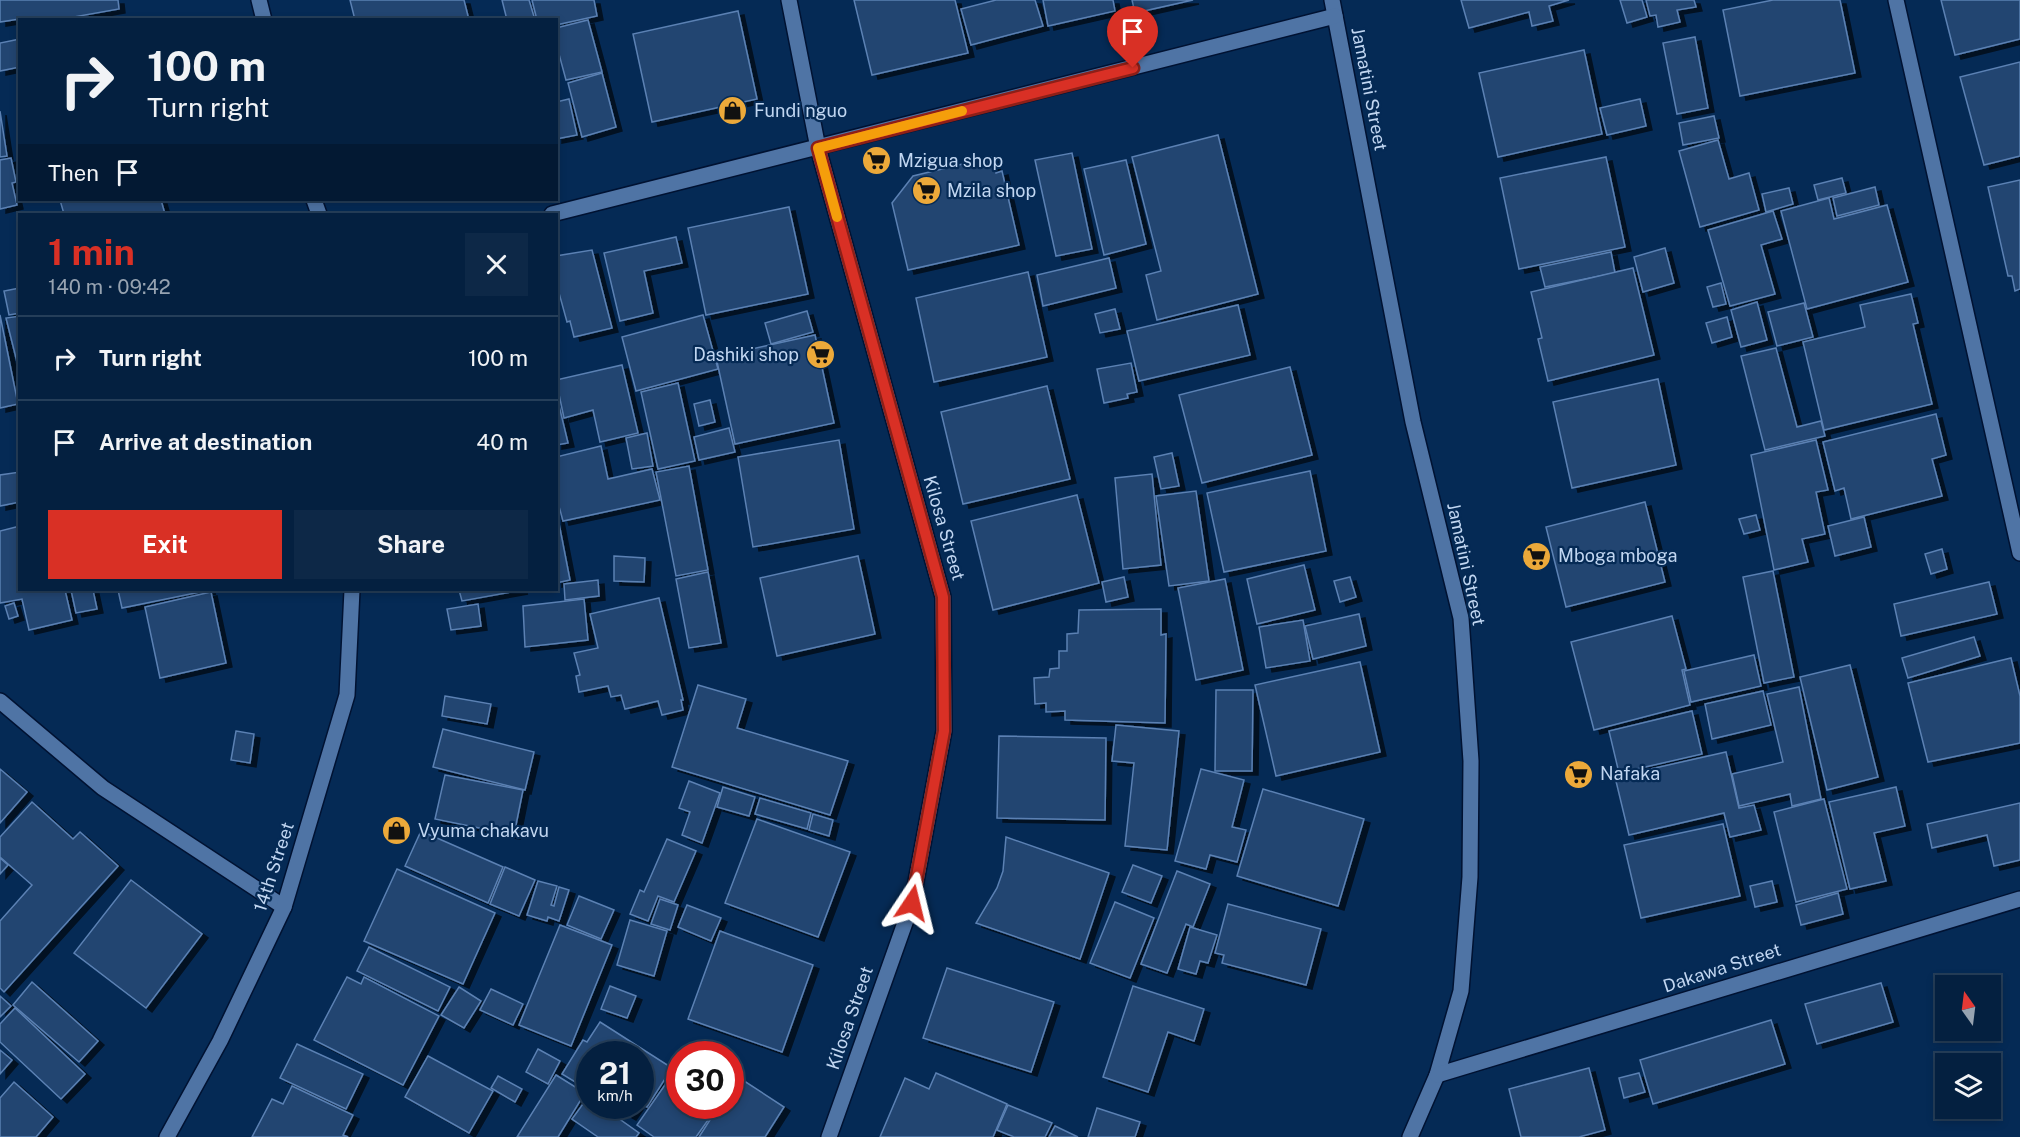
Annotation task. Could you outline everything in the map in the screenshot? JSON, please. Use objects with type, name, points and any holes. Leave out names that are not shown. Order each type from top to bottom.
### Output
[{"type":"street","points":[[259,0],[264,18]]},
{"type":"street","name":"Kilosa Street","points":[[789,0],[818,148],[943,597],[944,731],[912,903],[829,1137]]},
{"type":"street","name":"Jamatini Street","points":[[1332,0],[1413,422],[1461,618],[1471,761],[1470,877],[1461,991],[1437,1075],[1410,1137]]},
{"type":"street","points":[[1896,0],[2020,553]]},
{"type":"street","points":[[556,213],[1335,16]]},
{"type":"street","name":"14th Street","points":[[167,1137],[220,1041],[284,907],[348,695],[352,591]]},
{"type":"street","points":[[0,701],[103,788],[284,907]]},
{"type":"street","name":"Dakawa Street","points":[[1437,1075],[2020,899]]},
{"type":"building","points":[[0,0],[118,0],[119,9],[68,18],[18,18],[0,22]]},
{"type":"building","points":[[350,0],[464,0],[468,18],[354,18]]},
{"type":"building","points":[[502,0],[529,0],[534,18],[506,18]]},
{"type":"building","points":[[532,0],[594,0],[597,16],[558,25],[558,18],[536,18]]},
{"type":"building","points":[[854,0],[955,0],[968,53],[872,75]]},
{"type":"building","points":[[996,0],[1035,0],[1043,26],[971,45],[961,9]]},
{"type":"building","points":[[1043,0],[1113,0],[1115,11],[1048,26]]},
{"type":"building","points":[[1132,0],[1193,0],[1135,13]]},
{"type":"building","points":[[1461,0],[1569,0],[1549,6],[1553,21],[1532,26],[1529,12],[1469,28]]},
{"type":"building","points":[[1620,0],[1642,0],[1647,17],[1627,23]]},
{"type":"building","points":[[1646,0],[1694,0],[1696,7],[1677,10],[1680,22],[1658,27],[1656,15],[1650,16]]},
{"type":"building","points":[[1773,0],[1840,0],[1855,73],[1740,96],[1723,10]]},
{"type":"building","points":[[1941,0],[2020,0],[2020,39],[1955,55]]},
{"type":"building","points":[[738,11],[757,99],[652,122],[633,34]]},
{"type":"building","points":[[588,20],[602,72],[566,80],[558,50],[558,28]]},
{"type":"building","points":[[1695,37],[1708,108],[1677,114],[1663,43]]},
{"type":"building","points":[[18,39],[18,67],[0,71],[0,43]]},
{"type":"building","points":[[1584,50],[1602,134],[1498,157],[1479,73]]},
{"type":"building","points":[[2020,62],[2020,156],[1984,165],[1960,77]]},
{"type":"building","points":[[602,73],[616,127],[582,137],[568,83]]},
{"type":"building","points":[[569,99],[577,135],[558,139],[558,102]]},
{"type":"building","points":[[1640,99],[1646,126],[1607,135],[1600,108]]},
{"type":"building","points":[[0,111],[7,156],[0,157]]},
{"type":"building","points":[[1714,116],[1719,138],[1683,145],[1679,123]]},
{"type":"building","points":[[1218,135],[1258,294],[1157,320],[1146,275],[1161,271],[1132,157]]},
{"type":"building","points":[[1718,140],[1729,179],[1749,173],[1759,210],[1700,227],[1679,151]]},
{"type":"building","points":[[1072,153],[1092,249],[1056,256],[1035,160]]},
{"type":"building","points":[[992,157],[996,173],[1002,171],[1019,245],[908,270],[892,203],[913,176]]},
{"type":"building","points":[[1606,157],[1625,247],[1519,269],[1500,178]]},
{"type":"building","points":[[11,158],[16,182],[12,183],[17,205],[0,209],[0,160]]},
{"type":"building","points":[[1126,160],[1146,244],[1104,255],[1084,169]]},
{"type":"building","points":[[1842,178],[1846,193],[1818,200],[1814,185]]},
{"type":"building","points":[[2020,180],[2020,289],[2015,291],[2012,276],[2008,276],[1988,187]]},
{"type":"building","points":[[1875,187],[1879,205],[1837,216],[1833,198]]},
{"type":"building","points":[[1789,188],[1793,204],[1766,212],[1762,194]]},
{"type":"building","points":[[1829,198],[1834,219],[1887,205],[1908,282],[1807,309],[1781,211]]},
{"type":"building","points":[[60,201],[161,201],[165,213],[64,213]]},
{"type":"building","points":[[789,207],[808,294],[706,315],[688,228]]},
{"type":"building","points":[[1773,211],[1782,239],[1761,245],[1775,294],[1730,306],[1708,230]]},
{"type":"building","points":[[676,237],[682,263],[644,271],[653,313],[620,321],[604,253]]},
{"type":"building","points":[[1665,248],[1674,283],[1643,292],[1634,257]]},
{"type":"building","points":[[592,250],[612,328],[574,337],[570,321],[567,322],[558,289],[558,256]]},
{"type":"building","points":[[1611,252],[1615,273],[1545,287],[1540,267]]},
{"type":"building","points":[[1109,258],[1116,288],[1043,306],[1037,275]]},
{"type":"building","points":[[1633,268],[1654,355],[1548,381],[1538,339],[1542,338],[1531,292]]},
{"type":"building","points":[[1028,272],[1047,357],[934,382],[916,298]]},
{"type":"building","points":[[1721,283],[1726,304],[1713,307],[1707,287]]},
{"type":"building","points":[[18,288],[18,313],[9,315],[4,291]]},
{"type":"building","points":[[1911,294],[1918,323],[1913,324],[1932,404],[1824,430],[1803,342],[1865,327],[1860,305]]},
{"type":"building","points":[[1757,302],[1767,340],[1741,347],[1731,310]]},
{"type":"building","points":[[1804,303],[1813,337],[1777,346],[1768,312]]},
{"type":"building","points":[[1238,305],[1250,355],[1139,381],[1127,331]]},
{"type":"building","points":[[1115,309],[1120,329],[1100,333],[1095,314]]},
{"type":"building","points":[[807,311],[813,332],[771,344],[765,323]]},
{"type":"building","points":[[0,315],[18,404],[0,408]]},
{"type":"building","points":[[703,315],[718,369],[636,391],[622,337]]},
{"type":"building","points":[[18,316],[18,366],[6,318]]},
{"type":"building","points":[[1727,317],[1732,337],[1712,343],[1706,323]]},
{"type":"building","points":[[815,335],[834,423],[735,444],[716,357]]},
{"type":"building","points":[[1776,348],[1797,427],[1821,421],[1825,436],[1765,450],[1741,356]]},
{"type":"building","points":[[1131,363],[1137,392],[1127,394],[1128,398],[1104,403],[1097,369]]},
{"type":"building","points":[[622,365],[638,433],[600,442],[593,410],[564,418],[558,380]]},
{"type":"building","points":[[1290,367],[1312,455],[1202,483],[1179,395]]},
{"type":"building","points":[[1658,379],[1676,465],[1572,488],[1553,402]]},
{"type":"building","points":[[678,383],[695,461],[658,469],[641,392]]},
{"type":"building","points":[[1047,386],[1070,479],[963,504],[941,412]]},
{"type":"building","points":[[710,400],[715,422],[699,426],[694,404]]},
{"type":"building","points":[[558,401],[568,443],[558,445]]},
{"type":"building","points":[[1936,414],[1946,455],[1932,459],[1942,496],[1851,519],[1844,488],[1835,491],[1823,442]]},
{"type":"building","points":[[729,428],[735,452],[699,460],[694,437]]},
{"type":"building","points":[[647,433],[653,466],[632,469],[626,438]]},
{"type":"building","points":[[839,440],[854,529],[753,547],[738,457]]},
{"type":"building","points":[[1816,440],[1828,490],[1816,492],[1825,534],[1802,539],[1808,562],[1774,570],[1751,455]]},
{"type":"building","points":[[601,446],[608,479],[652,469],[660,500],[563,521],[558,502],[558,457]]},
{"type":"building","points":[[1172,453],[1179,486],[1161,489],[1154,457]]},
{"type":"building","points":[[689,466],[708,570],[676,576],[656,472]]},
{"type":"building","points":[[1310,471],[1326,551],[1224,572],[1207,493]]},
{"type":"building","points":[[18,472],[18,502],[0,506],[0,475]]},
{"type":"building","points":[[1152,474],[1161,565],[1123,569],[1115,478]]},
{"type":"building","points":[[1196,491],[1209,581],[1169,586],[1156,496]]},
{"type":"building","points":[[1077,495],[1099,583],[993,610],[971,521]]},
{"type":"building","points":[[1645,502],[1665,582],[1566,607],[1546,527]]},
{"type":"building","points":[[1756,515],[1760,530],[1744,534],[1739,519]]},
{"type":"building","points":[[1864,517],[1871,547],[1835,556],[1828,526]]},
{"type":"building","points":[[558,518],[570,580],[558,583]]},
{"type":"building","points":[[18,526],[18,591],[65,591],[72,620],[29,630],[22,599],[0,603],[0,531]]},
{"type":"building","points":[[1942,549],[1947,569],[1931,574],[1925,554]]},
{"type":"building","points":[[614,556],[645,558],[644,582],[614,581]]},
{"type":"building","points":[[858,556],[875,634],[777,656],[760,578]]},
{"type":"building","points":[[1304,565],[1315,610],[1257,624],[1247,579]]},
{"type":"building","points":[[1773,571],[1794,677],[1764,683],[1743,577]]},
{"type":"building","points":[[708,572],[721,643],[689,648],[676,579]]},
{"type":"building","points":[[1124,577],[1128,597],[1106,602],[1102,582]]},
{"type":"building","points":[[1350,577],[1356,597],[1340,602],[1334,581]]},
{"type":"building","points":[[1225,579],[1243,670],[1196,680],[1178,588]]},
{"type":"building","points":[[598,580],[599,596],[565,600],[564,584]]},
{"type":"building","points":[[1989,582],[1997,614],[1901,636],[1894,604]]},
{"type":"building","points":[[71,591],[93,591],[97,609],[76,613]]},
{"type":"building","points":[[118,591],[205,591],[122,608]]},
{"type":"building","points":[[459,591],[517,591],[462,601]]},
{"type":"building","points":[[211,592],[226,663],[160,678],[145,607]]},
{"type":"building","points":[[659,598],[683,700],[681,700],[683,710],[662,715],[658,701],[625,709],[621,695],[611,697],[608,686],[579,692],[576,676],[580,675],[574,653],[598,648],[590,614]]},
{"type":"building","points":[[584,599],[588,640],[525,647],[523,606]]},
{"type":"building","points":[[14,603],[18,616],[9,619],[5,606]]},
{"type":"building","points":[[478,604],[481,626],[451,630],[447,609]]},
{"type":"building","points":[[1161,609],[1161,635],[1166,634],[1165,723],[1065,720],[1065,711],[1046,712],[1046,703],[1035,704],[1034,678],[1049,677],[1050,669],[1059,668],[1059,651],[1067,651],[1067,634],[1078,633],[1079,610]]},
{"type":"building","points":[[1359,614],[1366,646],[1313,659],[1305,626]]},
{"type":"building","points":[[1672,616],[1686,669],[1682,670],[1690,705],[1594,730],[1571,642]]},
{"type":"building","points":[[1303,620],[1310,661],[1266,668],[1259,627]]},
{"type":"building","points":[[1974,637],[1980,656],[1908,678],[1902,658]]},
{"type":"building","points":[[1754,655],[1761,686],[1691,702],[1684,671]]},
{"type":"building","points":[[2011,658],[2020,696],[2020,743],[1928,762],[1908,683]]},
{"type":"building","points":[[1360,662],[1380,752],[1276,776],[1255,685]]},
{"type":"building","points":[[1850,665],[1878,777],[1827,790],[1800,677]]},
{"type":"building","points":[[698,685],[746,699],[737,728],[848,761],[830,815],[672,767]]},
{"type":"building","points":[[1799,687],[1821,799],[1792,806],[1790,794],[1739,806],[1732,774],[1783,762],[1767,694]]},
{"type":"building","points":[[1216,690],[1253,690],[1252,771],[1215,771]]},
{"type":"building","points":[[1763,691],[1771,725],[1712,739],[1705,704]]},
{"type":"building","points":[[445,696],[491,704],[487,724],[442,716]]},
{"type":"building","points":[[1692,711],[1702,754],[1619,773],[1609,731]]},
{"type":"building","points":[[1116,725],[1179,731],[1167,850],[1125,846],[1134,763],[1112,761]]},
{"type":"building","points":[[443,729],[534,752],[525,790],[433,767]]},
{"type":"building","points":[[236,731],[254,734],[250,763],[231,760]]},
{"type":"building","points":[[999,736],[1106,738],[1105,820],[997,818]]},
{"type":"building","points":[[1726,752],[1739,808],[1754,805],[1761,830],[1730,837],[1724,813],[1629,835],[1615,777]]},
{"type":"building","points":[[0,769],[27,792],[0,823]]},
{"type":"building","points":[[1201,769],[1244,780],[1232,827],[1246,830],[1237,862],[1210,855],[1206,869],[1175,861]]},
{"type":"building","points":[[445,775],[523,790],[514,835],[435,819]]},
{"type":"building","points":[[689,781],[720,793],[702,843],[682,835],[690,812],[679,808]]},
{"type":"building","points":[[723,787],[755,797],[749,816],[717,807]]},
{"type":"building","points":[[1896,787],[1905,826],[1874,833],[1886,881],[1850,889],[1829,802]]},
{"type":"building","points":[[1263,789],[1364,819],[1338,906],[1237,876]]},
{"type":"building","points":[[760,798],[811,813],[807,829],[755,814]]},
{"type":"building","points":[[1824,799],[1847,889],[1796,902],[1774,812]]},
{"type":"building","points":[[32,802],[73,839],[80,832],[118,866],[4,992],[0,988],[0,921],[32,885],[0,857],[0,837]]},
{"type":"building","points":[[2020,803],[2020,860],[1994,866],[1987,835],[1932,848],[1927,824]]},
{"type":"building","points":[[813,814],[833,820],[829,836],[809,830]]},
{"type":"building","points":[[757,819],[850,852],[818,937],[725,903]]},
{"type":"building","points":[[1723,824],[1740,896],[1641,918],[1624,845]]},
{"type":"building","points":[[421,831],[503,867],[488,903],[405,866]]},
{"type":"building","points":[[1006,837],[1109,873],[1080,959],[976,923],[997,888],[1003,871]]},
{"type":"building","points":[[667,839],[696,851],[674,902],[658,896],[648,921],[630,914],[640,890],[644,892]]},
{"type":"building","points":[[0,858],[8,865],[0,874]]},
{"type":"building","points":[[1133,865],[1162,876],[1151,903],[1122,892]]},
{"type":"building","points":[[505,867],[535,880],[519,916],[490,904]]},
{"type":"building","points":[[397,869],[495,913],[463,984],[364,941]]},
{"type":"building","points":[[1177,871],[1210,884],[1193,927],[1186,924],[1167,973],[1141,964]]},
{"type":"building","points":[[131,880],[202,934],[146,1008],[74,953]]},
{"type":"building","points":[[538,881],[557,886],[551,905],[554,906],[559,887],[569,890],[559,921],[548,917],[547,921],[527,915]]},
{"type":"building","points":[[1772,881],[1777,902],[1755,907],[1750,886]]},
{"type":"building","points":[[1838,893],[1843,914],[1801,925],[1796,905]]},
{"type":"building","points":[[579,896],[614,910],[601,939],[567,925]]},
{"type":"building","points":[[660,899],[678,905],[670,930],[651,924]]},
{"type":"building","points":[[1115,902],[1154,918],[1130,978],[1090,963]]},
{"type":"building","points":[[1228,904],[1321,929],[1306,985],[1222,963],[1224,955],[1215,953]]},
{"type":"building","points":[[687,905],[721,918],[711,941],[678,927]]},
{"type":"building","points":[[630,920],[667,931],[654,976],[617,965]]},
{"type":"building","points":[[560,925],[612,945],[571,1046],[519,1025]]},
{"type":"building","points":[[1190,927],[1217,935],[1208,963],[1200,961],[1196,974],[1178,969]]},
{"type":"building","points":[[720,931],[813,965],[782,1052],[688,1019]]},
{"type":"building","points":[[369,947],[450,987],[438,1011],[357,971]]},
{"type":"building","points":[[947,968],[1054,1002],[1031,1072],[923,1038]]},
{"type":"building","points":[[347,977],[361,984],[364,977],[439,1016],[403,1085],[314,1040]]},
{"type":"building","points":[[32,982],[98,1041],[79,1062],[13,1005]]},
{"type":"building","points":[[1881,983],[1893,1022],[1817,1044],[1805,1004]]},
{"type":"building","points":[[610,986],[636,996],[627,1018],[601,1009]]},
{"type":"building","points":[[1133,986],[1204,1009],[1194,1041],[1168,1032],[1148,1092],[1103,1077]]},
{"type":"building","points":[[459,987],[481,1001],[464,1028],[441,1015]]},
{"type":"building","points":[[491,989],[523,1004],[513,1025],[480,1010]]},
{"type":"building","points":[[0,996],[11,1006],[0,1017]]},
{"type":"building","points":[[15,1008],[85,1074],[61,1099],[0,1042],[0,1024]]},
{"type":"building","points":[[1771,1020],[1785,1064],[1653,1104],[1640,1060]]},
{"type":"building","points":[[600,1022],[630,1041],[588,1041]]},
{"type":"building","points":[[297,1044],[363,1074],[346,1109],[280,1078]]},
{"type":"building","points":[[538,1049],[560,1061],[548,1084],[526,1072]]},
{"type":"building","points":[[0,1050],[12,1060],[0,1074]]},
{"type":"building","points":[[576,1051],[576,1082],[562,1074]]},
{"type":"building","points":[[428,1056],[493,1091],[469,1133],[405,1097]]},
{"type":"building","points":[[654,1056],[666,1064],[666,1077],[654,1096]]},
{"type":"building","points":[[1589,1068],[1605,1130],[1579,1137],[1521,1137],[1509,1089]]},
{"type":"building","points":[[936,1073],[1007,1104],[993,1137],[880,1137],[905,1078],[929,1089]]},
{"type":"building","points":[[1639,1073],[1645,1092],[1624,1098],[1619,1078]]},
{"type":"building","points":[[556,1075],[576,1087],[576,1108],[558,1137],[517,1137]]},
{"type":"building","points":[[498,1076],[522,1089],[515,1102],[491,1088]]},
{"type":"building","points":[[744,1081],[784,1107],[765,1137],[699,1137],[711,1119],[744,1119]]},
{"type":"building","points":[[14,1082],[53,1117],[36,1137],[0,1137],[0,1098]]},
{"type":"building","points":[[666,1083],[666,1119],[709,1119],[696,1137],[654,1137],[637,1125],[641,1119],[654,1119],[654,1101]]},
{"type":"building","points":[[292,1086],[353,1115],[343,1135],[348,1137],[252,1137],[272,1099],[283,1104]]},
{"type":"building","points":[[1008,1105],[1052,1123],[1045,1137],[1014,1137],[997,1130]]},
{"type":"building","points":[[1097,1108],[1140,1122],[1135,1137],[1088,1137]]},
{"type":"building","points":[[576,1114],[576,1119],[619,1119],[639,1133],[636,1137],[598,1137],[572,1119]]},
{"type":"building","points":[[1055,1126],[1078,1137],[1049,1137]]},
{"type":"slow traffic","points":[[837,217],[818,148],[962,111]]},
{"type":"place","name":"Fundi nguo","points":[[733,111]]},
{"type":"place","name":"Mzigua shop","points":[[877,161]]},
{"type":"place","name":"Mzila shop","points":[[926,191]]},
{"type":"place","name":"Dashiki shop","points":[[820,355]]},
{"type":"place","name":"Mboga mboga","points":[[1537,556]]},
{"type":"place","name":"Nafaka","points":[[1579,774]]},
{"type":"place","name":"Vyuma chakavu","points":[[397,831]]},
{"type":"route","points":[[912,903],[944,731],[943,597],[818,148],[1133,68]]}]
